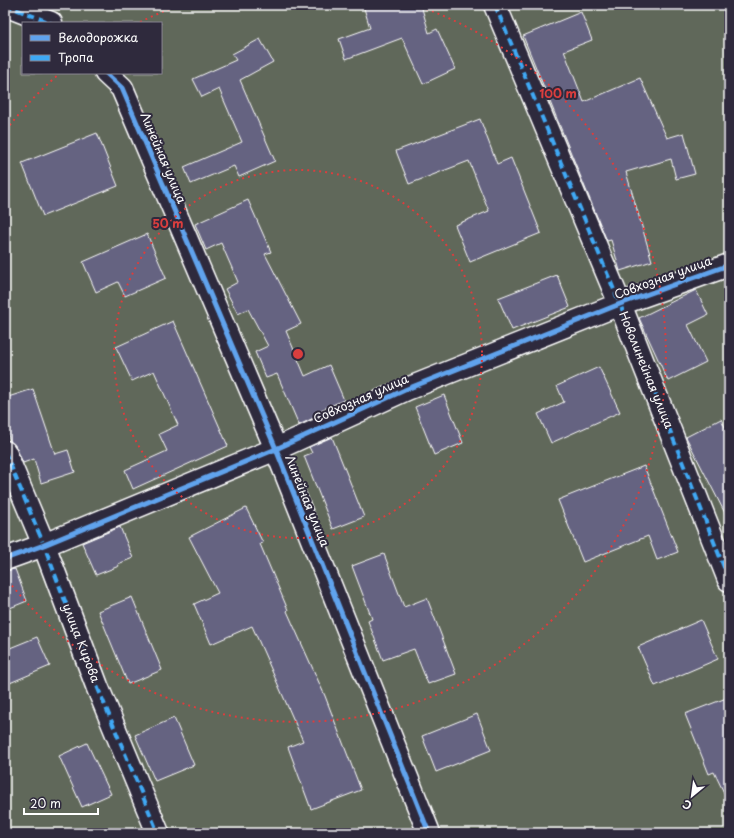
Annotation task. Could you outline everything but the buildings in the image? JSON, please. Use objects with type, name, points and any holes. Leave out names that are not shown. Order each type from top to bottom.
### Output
[{"type":"street","points":[[5,5],[48,22]]},
{"type":"street","name":"Новолинейная улица","points":[[495,5],[620,304],[729,580]]},
{"type":"street","name":"Линейная улица","points":[[107,74],[122,88],[276,449],[429,833]]},
{"type":"street","name":"Совхозная улица","points":[[5,559],[44,545],[276,449],[406,389],[620,304],[729,265]]},
{"type":"street","name":"улица Кирова","points":[[5,452],[44,545],[97,686],[158,833]]},
{"type":"green space","points":[[5,5],[729,5],[729,833],[5,833]]},
{"type":"marked path","points":[[5,5],[48,22]]},
{"type":"marked path","points":[[495,5],[620,304],[729,580]]},
{"type":"marked path","points":[[5,452],[44,545],[97,686],[158,833]]},
{"type":"cycle path","points":[[107,74],[122,88],[276,449],[429,833]]},
{"type":"cycle path","points":[[5,559],[44,545],[276,449],[407,389],[620,304],[729,265]]}]
